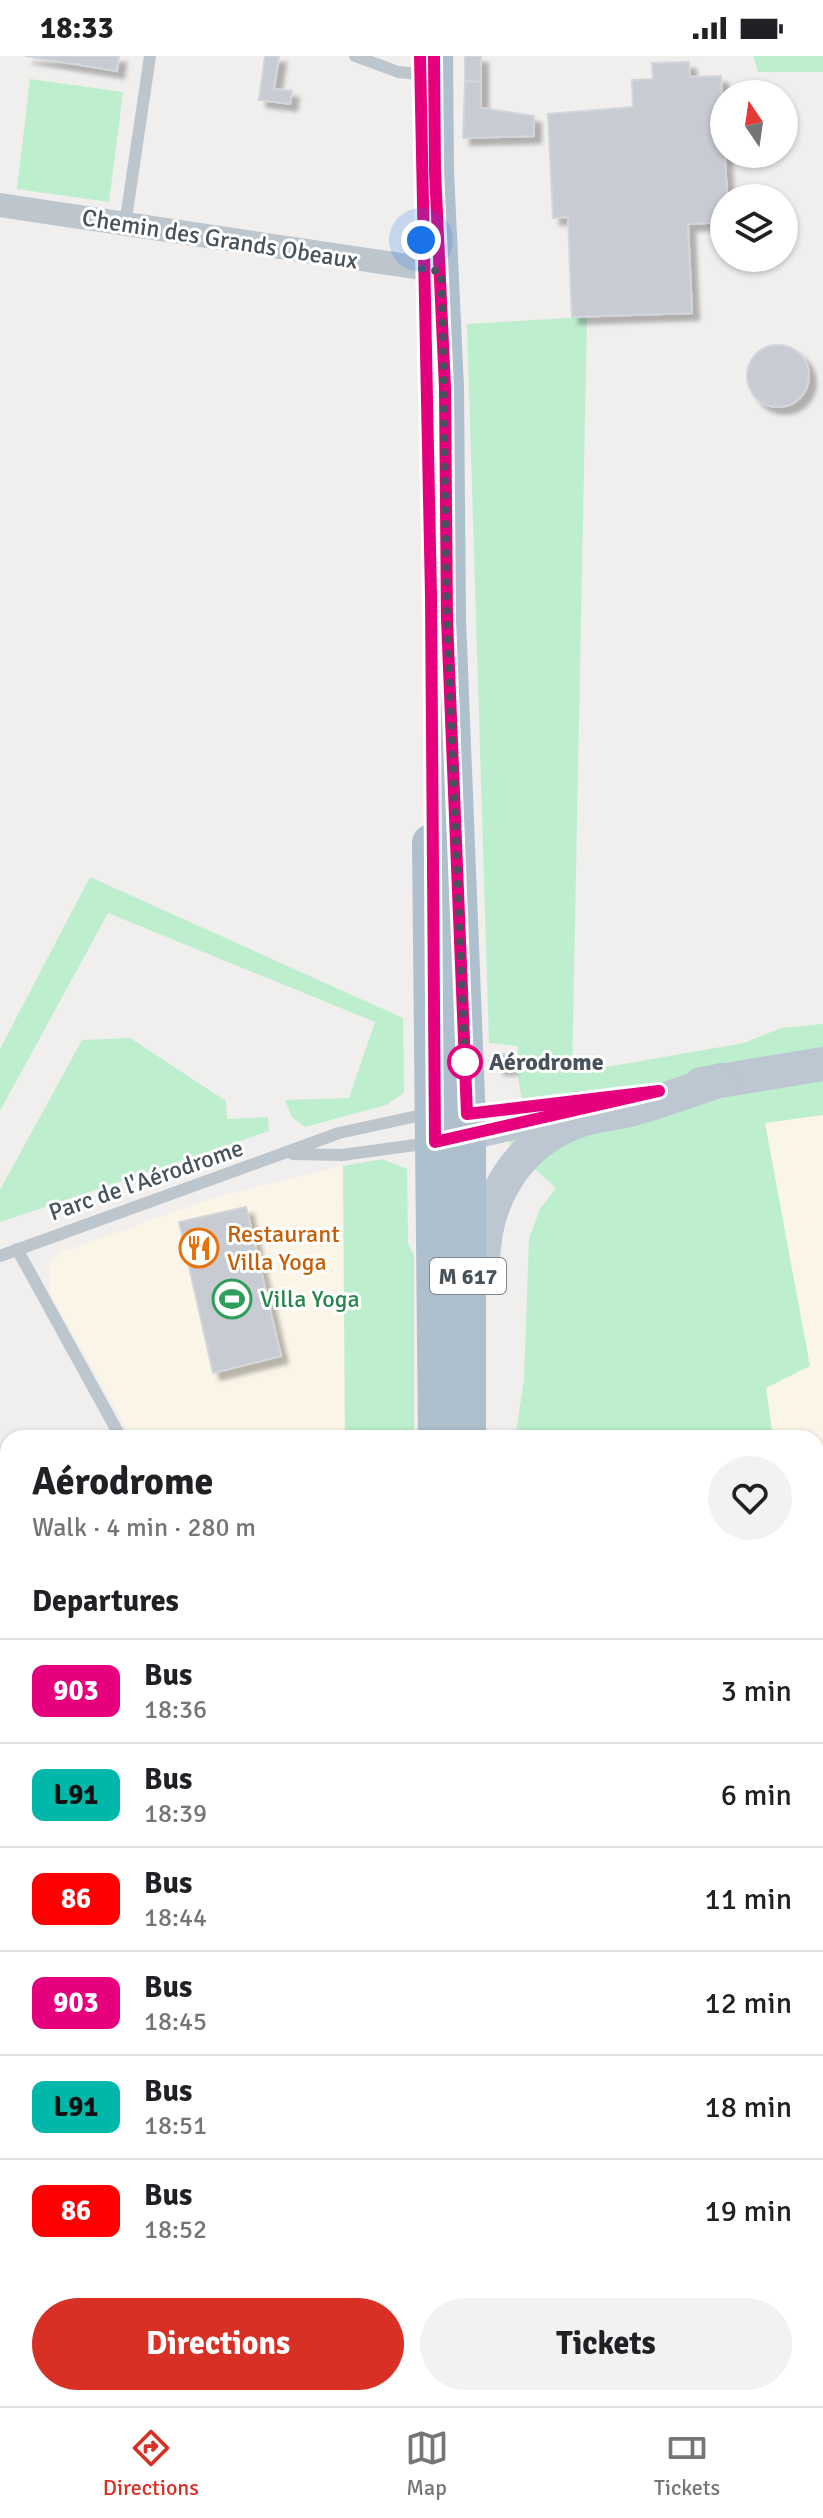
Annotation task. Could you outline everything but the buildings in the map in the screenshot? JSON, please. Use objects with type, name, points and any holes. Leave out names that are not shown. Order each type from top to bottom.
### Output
[{"type":"main road","name":"M 617","points":[[427,65],[431,270],[431,596],[451,1125],[457,1430]]},
{"type":"main road","points":[[451,1125],[823,1064]]},
{"type":"main road","points":[[459,1430],[479,1370],[484,1227],[492,1203],[508,1177],[544,1139],[571,1124],[721,1080]]},
{"type":"street","name":"Chemin des Grands Obeaux","points":[[0,205],[431,270]]},
{"type":"lane","points":[[125,225],[150,56]]},
{"type":"lane","points":[[355,56],[398,72],[427,65]]},
{"type":"lane","name":"Parc de l'Aérodrome","points":[[0,1256],[290,1154],[360,1126],[451,1125]]},
{"type":"lane","name":"Parc de l'Aérodrome","points":[[290,1154],[342,1155],[451,1125]]},
{"type":"lane","points":[[17,1249],[117,1430]]},
{"type":"shaded area","points":[[823,1115],[823,1430],[772,1430],[766,1388],[765,1122]]},
{"type":"shaded area","points":[[343,1166],[345,1430],[126,1430],[50,1294],[49,1265],[59,1253],[213,1198]]},
{"type":"green space","points":[[753,56],[823,56],[823,72],[758,72]]},
{"type":"green space","points":[[30,79],[123,92],[109,202],[17,189]]},
{"type":"green space","points":[[587,317],[572,1073],[744,1043],[781,1028],[823,1024],[823,1115],[765,1123],[810,1366],[766,1388],[772,1430],[516,1430],[524,1380],[529,1238],[540,1209],[556,1188],[512,1149],[506,1134],[527,1128],[517,1072],[518,1046],[489,1043],[467,324]]},
{"type":"green space","points":[[90,877],[403,1018],[404,1093],[386,1105],[305,1127],[292,1117],[285,1100],[349,1098],[375,1022],[108,913],[0,1111],[0,1049]]},
{"type":"green space","points":[[130,1038],[226,1101],[227,1119],[268,1117],[269,1131],[0,1222],[0,1190],[82,1040]]},
{"type":"green space","points":[[382,1159],[407,1169],[408,1243],[414,1255],[414,1430],[345,1430],[343,1166]]},
{"type":"bus line","name":"903","points":[[420,56],[431,596],[435,1142],[467,1131],[659,1091],[550,1101],[467,1114],[447,619],[445,388],[435,171],[434,56]]},
{"type":"place","name":"Aérodrome","points":[[465,1062]]},
{"type":"place","name":"Restaurant Villa Yoga","points":[[199,1248]]},
{"type":"place","name":"Villa Yoga","points":[[232,1299]]},
{"type":"route","points":[[421,240],[422,270],[441,271],[442,289],[447,619],[465,1062]]}]
